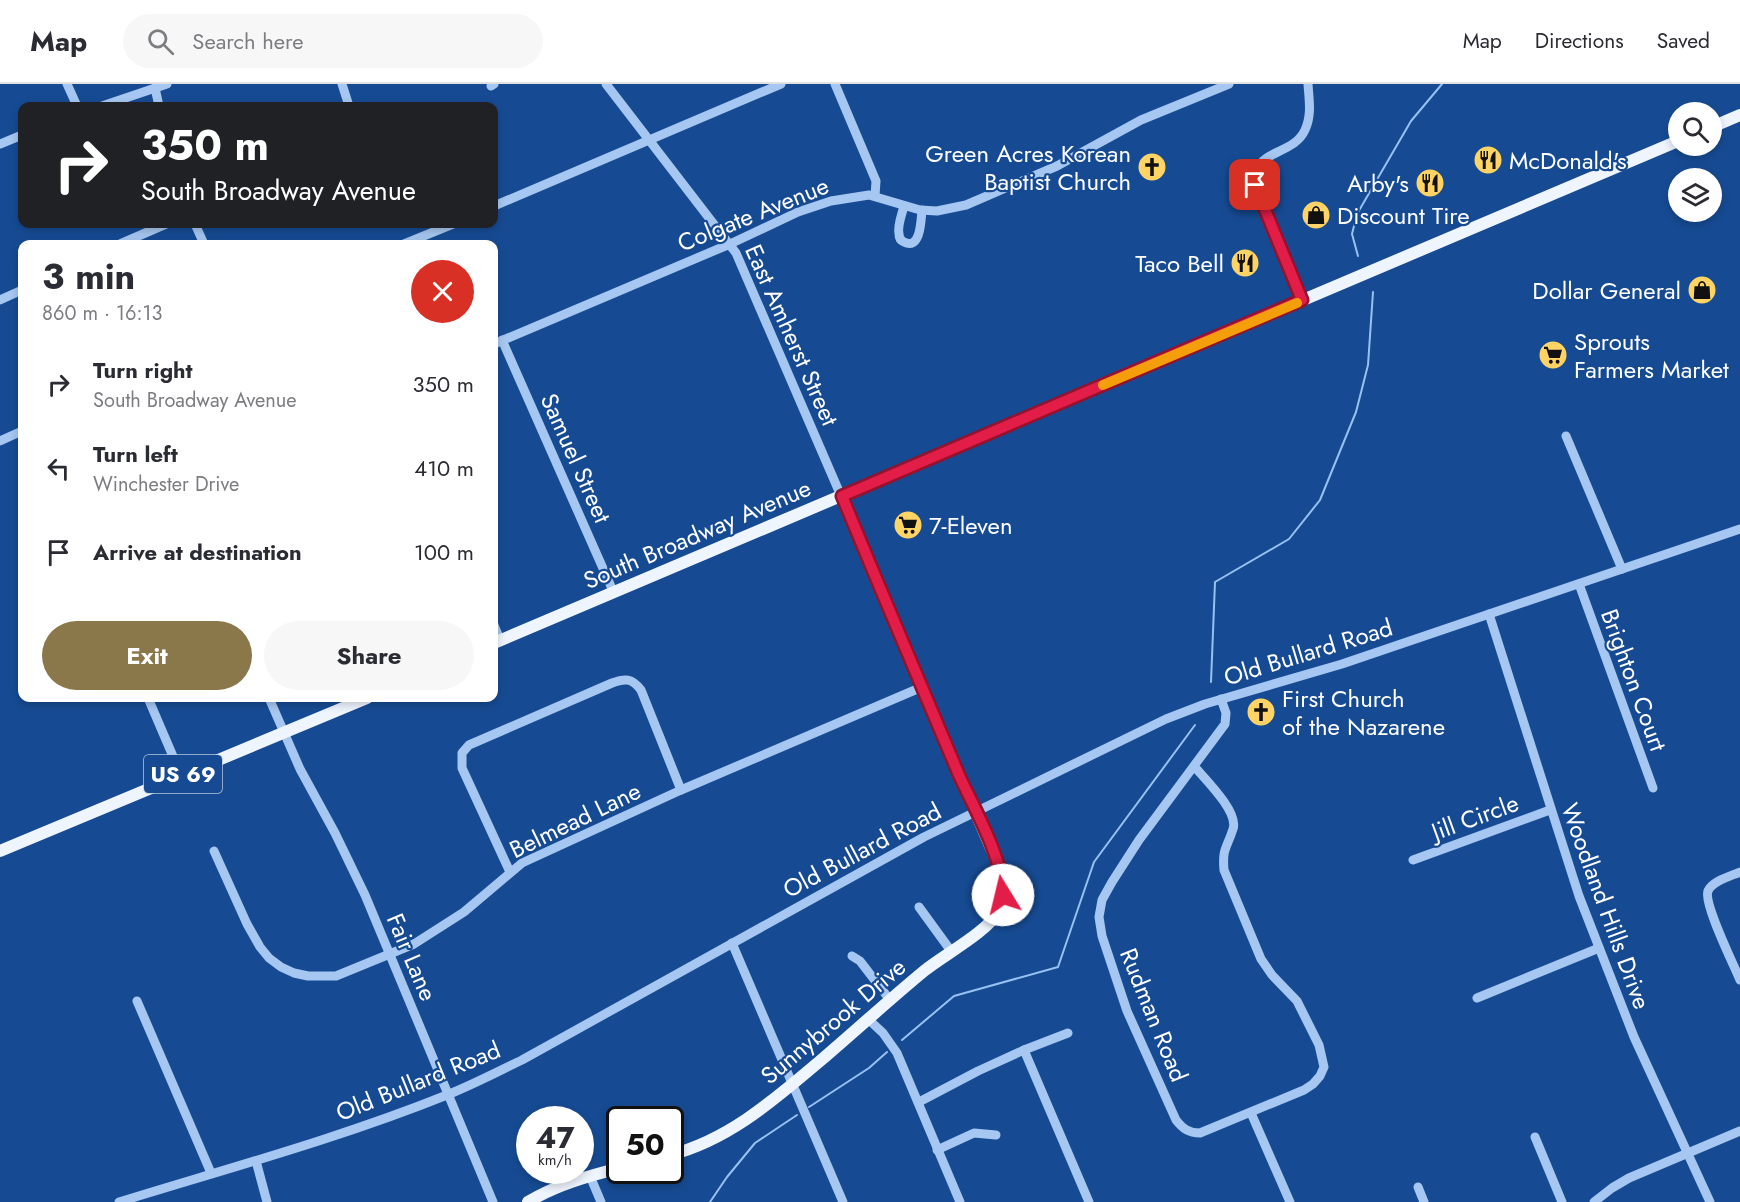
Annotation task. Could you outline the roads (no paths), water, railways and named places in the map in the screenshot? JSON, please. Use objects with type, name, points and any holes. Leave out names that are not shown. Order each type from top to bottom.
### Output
[{"type":"main road","points":[[1722,123],[1740,115]]},
{"type":"main road","name":"South Broadway Avenue","points":[[498,641],[1668,145]]},
{"type":"main road","points":[[842,496],[975,811]]},
{"type":"main road","name":"US 69","points":[[0,851],[357,702]]},
{"type":"main road","name":"Sunnybrook Drive","points":[[684,1152],[715,1138],[746,1120],[951,951],[990,924],[1000,910],[1003,882],[975,811]]},
{"type":"main road","points":[[528,1202],[567,1184]]},
{"type":"street","points":[[67,84],[75,102]]},
{"type":"street","points":[[114,102],[167,84]]},
{"type":"street","points":[[342,84],[348,102]]},
{"type":"street","name":"East Amherst Street","points":[[606,84],[740,259],[842,496]]},
{"type":"street","points":[[498,204],[781,84]]},
{"type":"street","points":[[835,84],[876,181],[875,196]]},
{"type":"street","name":"Colgate Avenue","points":[[498,342],[815,206],[852,196],[875,196],[922,210],[953,209],[972,203],[1057,166],[1141,120],[1228,84]]},
{"type":"street","points":[[1302,300],[1257,194],[1255,177],[1264,159],[1296,141],[1304,133],[1309,116],[1308,84]]},
{"type":"street","points":[[155,88],[158,102]]},
{"type":"street","points":[[0,144],[18,137]]},
{"type":"street","points":[[904,206],[899,234],[901,240],[906,243],[912,243],[918,236],[922,210]]},
{"type":"street","points":[[129,240],[157,228]]},
{"type":"street","points":[[414,240],[443,228]]},
{"type":"street","points":[[0,300],[18,292]]},
{"type":"street","name":"Samuel Street","points":[[498,342],[614,591]]},
{"type":"street","points":[[0,441],[18,433]]},
{"type":"street","points":[[1566,436],[1622,569]]},
{"type":"street","name":"Old Bullard Road","points":[[120,1202],[256,1161],[450,1094],[522,1060],[924,837],[1166,718],[1221,699],[1326,669],[1740,529]]},
{"type":"street","name":"Brighton Court","points":[[1579,584],[1653,788]]},
{"type":"street","name":"Woodland Hills Drive","points":[[1489,614],[1579,896],[1634,1037],[1710,1202]]},
{"type":"street","points":[[510,872],[462,768],[462,753],[469,745],[612,683],[622,679],[629,680],[636,683],[641,690],[681,790]]},
{"type":"street","name":"Belmead Lane","points":[[214,851],[260,947],[281,967],[308,976],[336,976],[414,944],[464,912],[522,863],[681,790],[922,687]]},
{"type":"street","name":"Rudman Road","points":[[1194,766],[1228,808],[1234,821],[1234,827],[1222,855],[1224,870],[1261,958],[1272,975],[1297,1001],[1307,1018],[1323,1055],[1324,1066],[1320,1076],[1313,1084],[1251,1113],[1200,1133],[1192,1133],[1182,1128],[1176,1120],[1127,1011],[1099,917],[1102,900],[1139,840],[1225,724],[1226,713],[1221,699]]},
{"type":"street","points":[[150,702],[181,775]]},
{"type":"street","name":"Fair Lane","points":[[271,702],[365,895],[450,1094],[493,1202]]},
{"type":"street","name":"Jill Circle","points":[[1413,860],[1550,810]]},
{"type":"street","points":[[1740,872],[1709,888],[1707,900],[1740,980]]},
{"type":"street","points":[[919,907],[951,951]]},
{"type":"street","points":[[732,943],[843,1202]]},
{"type":"street","points":[[1477,999],[1599,948]]},
{"type":"street","points":[[852,956],[860,961],[890,1000]]},
{"type":"street","points":[[138,1001],[211,1173]]},
{"type":"street","points":[[868,1019],[883,1033],[897,1053],[960,1202]]},
{"type":"street","points":[[919,1102],[943,1092],[978,1071],[1068,1033]]},
{"type":"street","points":[[1024,1050],[1089,1202]]},
{"type":"street","points":[[1251,1113],[1290,1202]]},
{"type":"street","points":[[1594,1202],[1629,1178],[1740,1131]]},
{"type":"street","points":[[938,1150],[974,1133],[996,1135]]},
{"type":"street","points":[[1535,1137],[1562,1202]]},
{"type":"street","points":[[256,1161],[267,1202]]},
{"type":"street","points":[[593,1184],[600,1202]]},
{"type":"street","points":[[1418,1187],[1424,1202]]},
{"type":"waterway","points":[[1358,256],[1352,234],[1357,214],[1411,121],[1442,84]]},
{"type":"waterway","points":[[1211,682],[1215,582],[1289,539],[1320,500],[1356,412],[1368,365],[1373,292]]},
{"type":"waterway","points":[[902,1040],[954,996],[1058,967],[1094,862],[1195,725]]},
{"type":"waterway","points":[[809,1107],[869,1068],[887,1052]]},
{"type":"waterway","points":[[710,1202],[755,1143],[797,1115]]},
{"type":"place","name":"McDonald's","points":[[1488,160]]},
{"type":"place","name":"Green Acres Korean Baptist Church","points":[[1152,167]]},
{"type":"place","name":"Arby's","points":[[1430,183]]},
{"type":"place","name":"Discount Tire","points":[[1316,215]]},
{"type":"place","name":"Taco Bell","points":[[1245,263]]},
{"type":"place","name":"Dollar General","points":[[1702,290]]},
{"type":"place","name":"Sprouts Farmers Market","points":[[1553,355]]},
{"type":"place","name":"7-Eleven","points":[[908,525]]},
{"type":"place","name":"First Church of the Nazarene","points":[[1261,712]]}]
